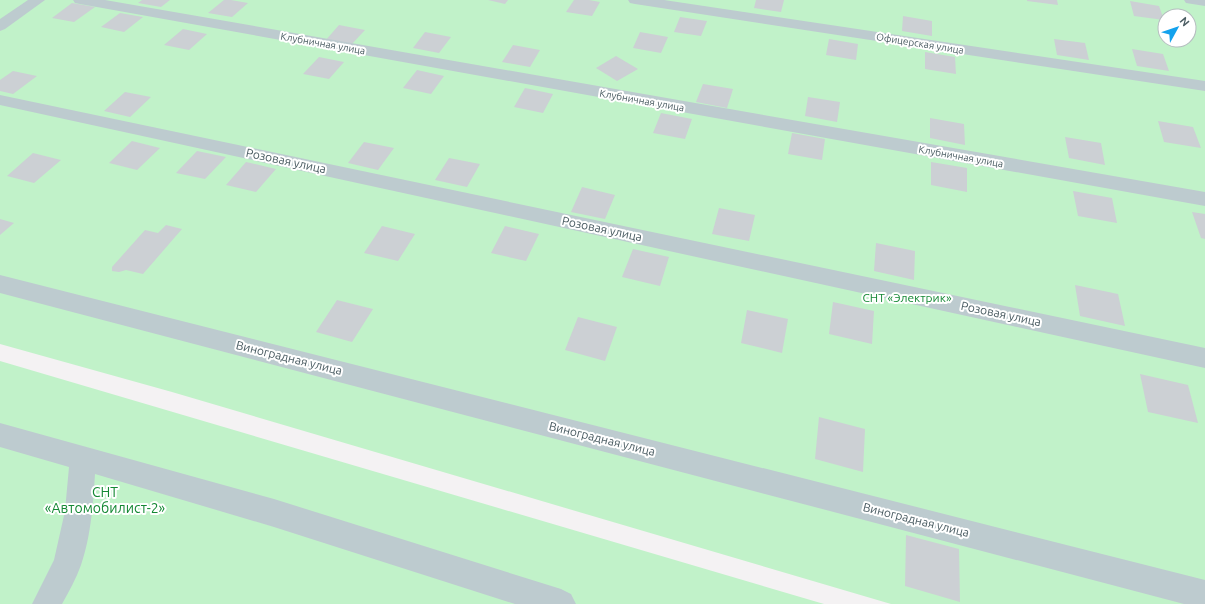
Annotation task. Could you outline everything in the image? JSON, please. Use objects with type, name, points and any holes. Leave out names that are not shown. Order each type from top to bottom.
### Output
[{"type":"street","points":[[0,26],[38,0]]},
{"type":"street","name":"Клубничная улица","points":[[80,0],[1205,199]]},
{"type":"street","name":"Офицерская улица","points":[[635,0],[1205,86]]},
{"type":"street","points":[[1191,0],[1205,2]]},
{"type":"street","name":"Розовая улица","points":[[0,100],[1205,358]]},
{"type":"street","name":"Виноградная улица","points":[[0,284],[1205,595]]},
{"type":"street","points":[[0,435],[274,513],[561,604]]},
{"type":"street","points":[[47,604],[67,564],[79,511],[83,459]]},
{"type":"green space","name":"СНТ «Электрик»","points":[[0,0],[1205,0],[1205,604],[891,604],[172,392],[0,344]]},
{"type":"green space","name":"СНТ «Автомобилист-2»","points":[[0,361],[824,604],[0,604]]},
{"type":"building","points":[[142,0],[170,0],[161,7],[138,3]]},
{"type":"building","points":[[224,0],[248,3],[232,17],[208,13]]},
{"type":"building","points":[[488,0],[508,0],[505,4]]},
{"type":"building","points":[[574,0],[600,2],[592,16],[566,12]]},
{"type":"building","points":[[756,0],[784,0],[781,12],[754,8]]},
{"type":"building","points":[[1057,0],[1058,5],[1027,1]]},
{"type":"building","points":[[1130,1],[1159,6],[1160,8],[1157,8],[1157,19],[1134,16]]},
{"type":"building","points":[[72,3],[95,7],[74,22],[52,18]]},
{"type":"building","points":[[120,13],[143,17],[124,32],[101,27]]},
{"type":"building","points":[[903,16],[932,21],[932,36],[902,31]]},
{"type":"building","points":[[680,17],[707,21],[701,36],[674,32]]},
{"type":"building","points":[[339,25],[365,30],[351,45],[325,41]]},
{"type":"building","points":[[183,29],[207,34],[189,50],[164,45]]},
{"type":"building","points":[[425,32],[451,37],[439,53],[413,48]]},
{"type":"building","points":[[640,32],[668,37],[661,53],[633,48]]},
{"type":"building","points":[[829,39],[858,44],[856,60],[826,55]]},
{"type":"building","points":[[1054,39],[1085,43],[1089,60],[1057,55]]},
{"type":"building","points":[[513,45],[540,50],[530,67],[502,62]]},
{"type":"building","points":[[1132,49],[1163,54],[1169,71],[1137,66]]},
{"type":"building","points":[[925,52],[955,57],[956,74],[925,69]]},
{"type":"building","points":[[616,56],[638,69],[617,81],[596,68]]},
{"type":"building","points":[[319,57],[344,62],[329,79],[303,74]]},
{"type":"building","points":[[417,70],[444,76],[431,94],[403,88]]},
{"type":"building","points":[[13,71],[37,76],[13,94],[0,91],[0,80]]},
{"type":"building","points":[[703,84],[733,89],[727,108],[696,102]]},
{"type":"building","points":[[525,88],[553,94],[543,113],[514,107]]},
{"type":"building","points":[[125,92],[151,97],[130,117],[104,111]]},
{"type":"building","points":[[808,97],[840,102],[837,122],[805,116]]},
{"type":"building","points":[[661,113],[692,119],[685,139],[653,133]]},
{"type":"building","points":[[930,118],[964,124],[965,145],[930,138]]},
{"type":"building","points":[[1158,121],[1193,127],[1201,148],[1164,142]]},
{"type":"building","points":[[792,133],[825,139],[822,160],[788,154]]},
{"type":"building","points":[[1065,137],[1101,143],[1105,165],[1069,158]]},
{"type":"building","points":[[132,141],[160,148],[137,170],[109,163]]},
{"type":"building","points":[[364,142],[394,148],[378,170],[348,163]]},
{"type":"building","points":[[197,151],[226,157],[205,179],[176,173]]},
{"type":"building","points":[[33,153],[61,160],[34,183],[7,176]]},
{"type":"building","points":[[449,158],[480,164],[467,187],[435,180]]},
{"type":"building","points":[[246,162],[276,169],[256,192],[226,185]]},
{"type":"building","points":[[931,162],[967,168],[967,192],[931,185]]},
{"type":"building","points":[[582,187],[615,195],[605,219],[571,212]]},
{"type":"building","points":[[1073,191],[1112,198],[1117,223],[1078,216]]},
{"type":"building","points":[[719,208],[755,215],[749,241],[712,234]]},
{"type":"building","points":[[1192,212],[1205,214],[1205,239],[1201,238]]},
{"type":"building","points":[[0,219],[14,223],[0,235]]},
{"type":"building","points":[[166,225],[182,229],[143,274],[126,270],[119,272],[112,271],[112,267],[145,230],[158,233]]},
{"type":"building","points":[[382,226],[415,234],[398,261],[364,253]]},
{"type":"building","points":[[505,226],[539,234],[526,261],[491,253]]},
{"type":"building","points":[[876,243],[915,251],[914,280],[874,271]]},
{"type":"building","points":[[633,249],[669,257],[660,286],[622,277]]},
{"type":"building","points":[[1075,285],[1118,294],[1125,326],[1080,316]]},
{"type":"building","points":[[337,300],[373,309],[352,342],[316,332]]},
{"type":"building","points":[[833,302],[874,311],[872,344],[829,334]]},
{"type":"building","points":[[747,310],[788,319],[782,353],[741,343]]},
{"type":"building","points":[[578,317],[617,327],[605,361],[565,350]]},
{"type":"building","points":[[1140,374],[1188,385],[1198,423],[1148,412]]},
{"type":"building","points":[[819,417],[865,429],[863,472],[815,459]]},
{"type":"building","points":[[906,535],[959,549],[960,602],[905,586]]}]
